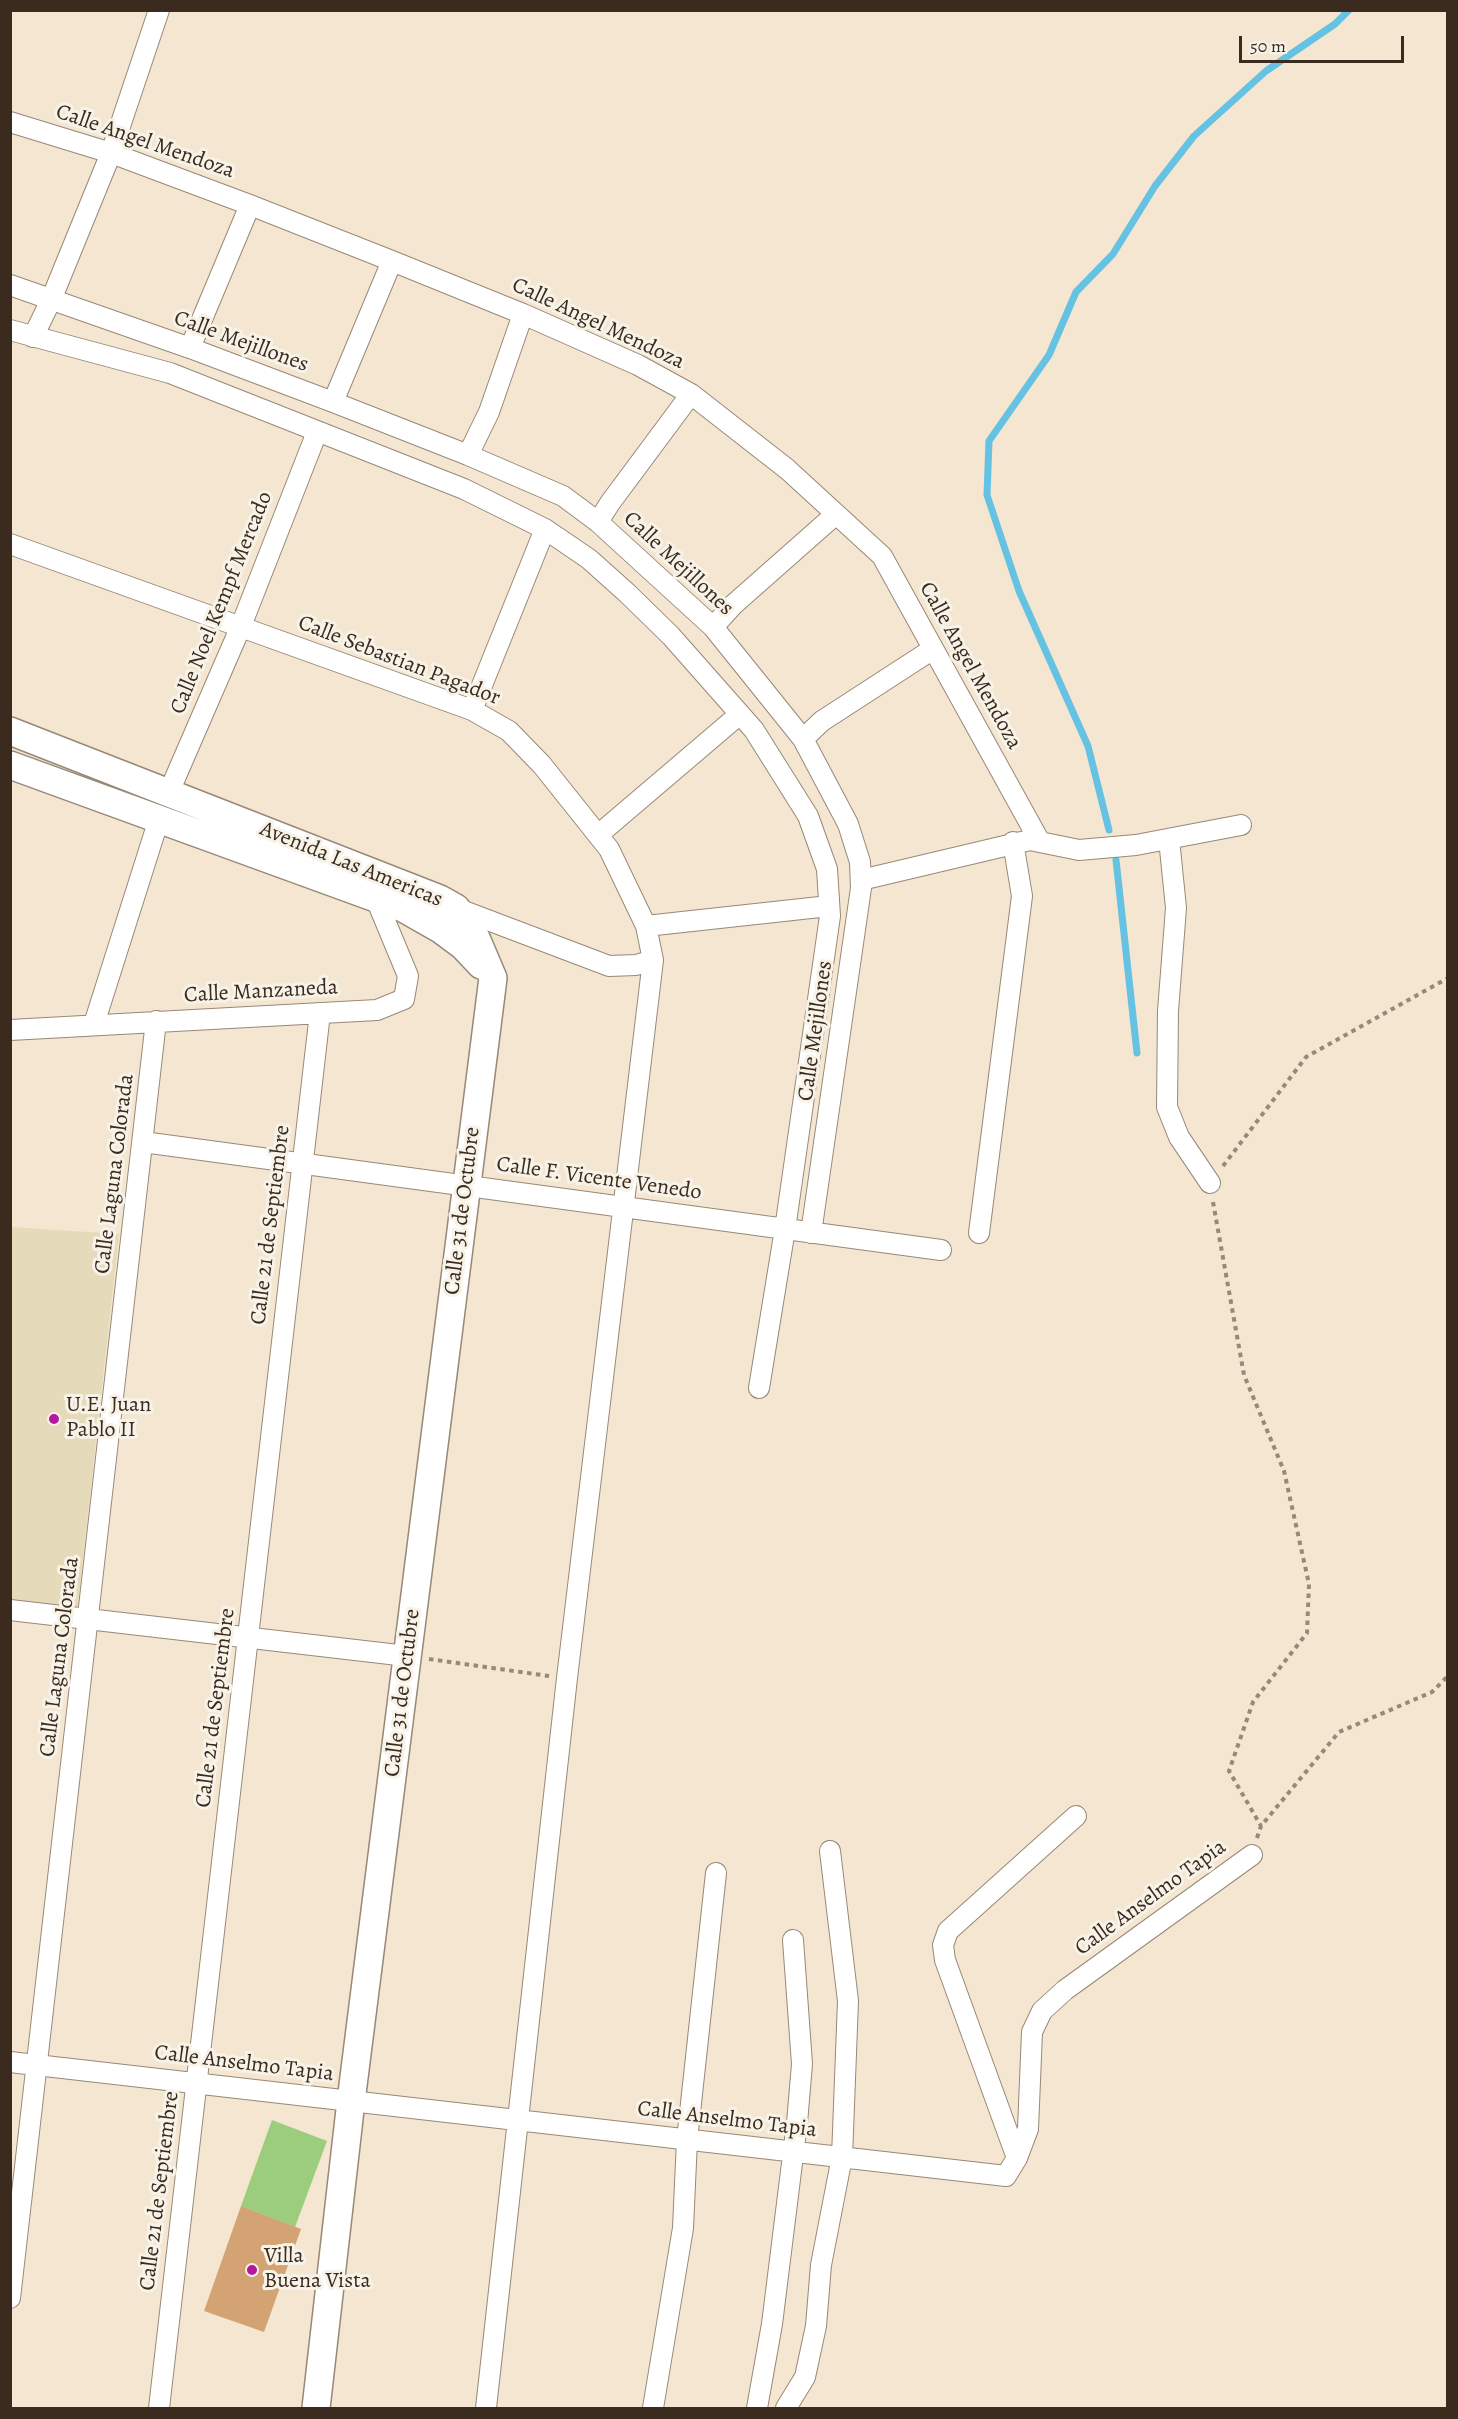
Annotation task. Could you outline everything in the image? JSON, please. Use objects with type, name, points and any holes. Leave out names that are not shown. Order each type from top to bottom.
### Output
[{"type":"main road","name":"Avenida Las Americas","points":[[10,731],[396,881],[456,908],[476,938],[493,978]]},
{"type":"main road","name":"Avenida Las Americas","points":[[10,765],[403,908],[440,929],[463,946],[493,978]]},
{"type":"main road","name":"Calle 31 de Octubre","points":[[316,2409],[351,2101],[493,978]]},
{"type":"street","points":[[33,337],[51,300],[111,153],[159,10]]},
{"type":"street","name":"Calle Angel Mendoza","points":[[10,122],[111,153],[392,261],[523,314],[638,365],[691,394],[788,469],[882,556],[1040,842]]},
{"type":"street","points":[[190,348],[250,205]]},
{"type":"street","points":[[333,402],[392,261]]},
{"type":"street","name":"Calle Mejillones","points":[[10,285],[190,348],[333,402],[468,455],[563,496],[598,522],[713,627],[803,739],[848,824],[860,862],[861,879],[811,1233]]},
{"type":"street","points":[[468,455],[489,412],[523,314]]},
{"type":"street","name":"Calle Mejillones","points":[[10,330],[170,373],[464,489],[545,529],[589,559],[671,636],[740,714],[764,745],[808,816],[827,869],[830,916],[785,1229],[759,1388]]},
{"type":"street","points":[[598,522],[609,503],[691,394]]},
{"type":"street","name":"Calle Noel Kempf Mercado","points":[[169,792],[241,626],[317,432]]},
{"type":"street","points":[[713,627],[733,605],[836,514]]},
{"type":"street","points":[[472,710],[545,529]]},
{"type":"street","name":"Calle Sebastian Pagador","points":[[10,544],[472,710],[509,731],[542,765],[609,849],[646,926],[653,960],[567,1678],[520,2120],[486,2409]]},
{"type":"street","points":[[803,739],[822,721],[933,649]]},
{"type":"street","points":[[598,835],[740,714]]},
{"type":"street","points":[[94,1024],[159,819]]},
{"type":"street","points":[[861,879],[1013,842],[1030,840],[1078,850],[1136,845],[1241,825]]},
{"type":"street","points":[[1169,839],[1176,908],[1168,1011],[1167,1107],[1179,1137],[1210,1183]]},
{"type":"street","points":[[979,1233],[1022,896],[1013,842]]},
{"type":"street","name":"Calle Manzaneda","points":[[10,1030],[377,1010],[404,999],[408,976],[376,899]]},
{"type":"street","points":[[646,926],[829,906]]},
{"type":"street","points":[[456,908],[609,966],[636,965],[653,960]]},
{"type":"street","name":"Calle 21 de Septiembre","points":[[159,2409],[320,1013]]},
{"type":"street","name":"Calle Laguna Colorada","points":[[10,2298],[156,1021]]},
{"type":"street","name":"Calle F. Vicente Venedo","points":[[143,1142],[941,1250]]},
{"type":"street","points":[[10,1610],[407,1656]]},
{"type":"street","points":[[1017,2158],[945,1960],[943,1945],[948,1930],[1076,1816]]},
{"type":"street","points":[[786,2409],[805,2377],[816,2326],[821,2265],[842,2157],[848,2001],[830,1851]]},
{"type":"street","name":"Calle Anselmo Tapia","points":[[10,2061],[1006,2176],[1017,2158],[1028,2129],[1032,2032],[1042,2011],[1065,1990],[1252,1855]]},
{"type":"street","points":[[653,2409],[683,2228],[687,2140],[716,1874]]},
{"type":"street","points":[[757,2409],[772,2324],[794,2152],[802,2064],[794,1940]]},
{"type":"path","points":[[1261,1826],[1229,1771],[1253,1702],[1307,1633],[1309,1584],[1284,1471],[1244,1375],[1210,1183],[1306,1057],[1448,978]]},
{"type":"path","points":[[407,1656],[567,1678]]},
{"type":"path","points":[[1252,1855],[1261,1826],[1340,1732],[1432,1692],[1448,1676]]},
{"type":"shaded area","name":"U.E. Juan Pablo II","points":[[10,1227],[119,1234],[77,1612],[11,1604]]},
{"type":"green space","name":"Villa Buena Vista","points":[[272,2120],[327,2141],[295,2227],[241,2206]]},
{"type":"building","name":"Villa Buena Vista","points":[[241,2206],[301,2229],[264,2332],[204,2311]]},
{"type":"waterway","points":[[1109,830],[1088,746],[1019,591],[987,495],[989,441],[1049,355],[1076,292],[1113,254],[1155,186],[1194,136],[1266,71],[1335,24],[1349,10]]},
{"type":"waterway","points":[[1116,860],[1137,1053]]},
{"type":"place","name":"U.E. Juan Pablo II","points":[[54,1419]]},
{"type":"place","name":"Villa Buena Vista","points":[[252,2270]]}]
